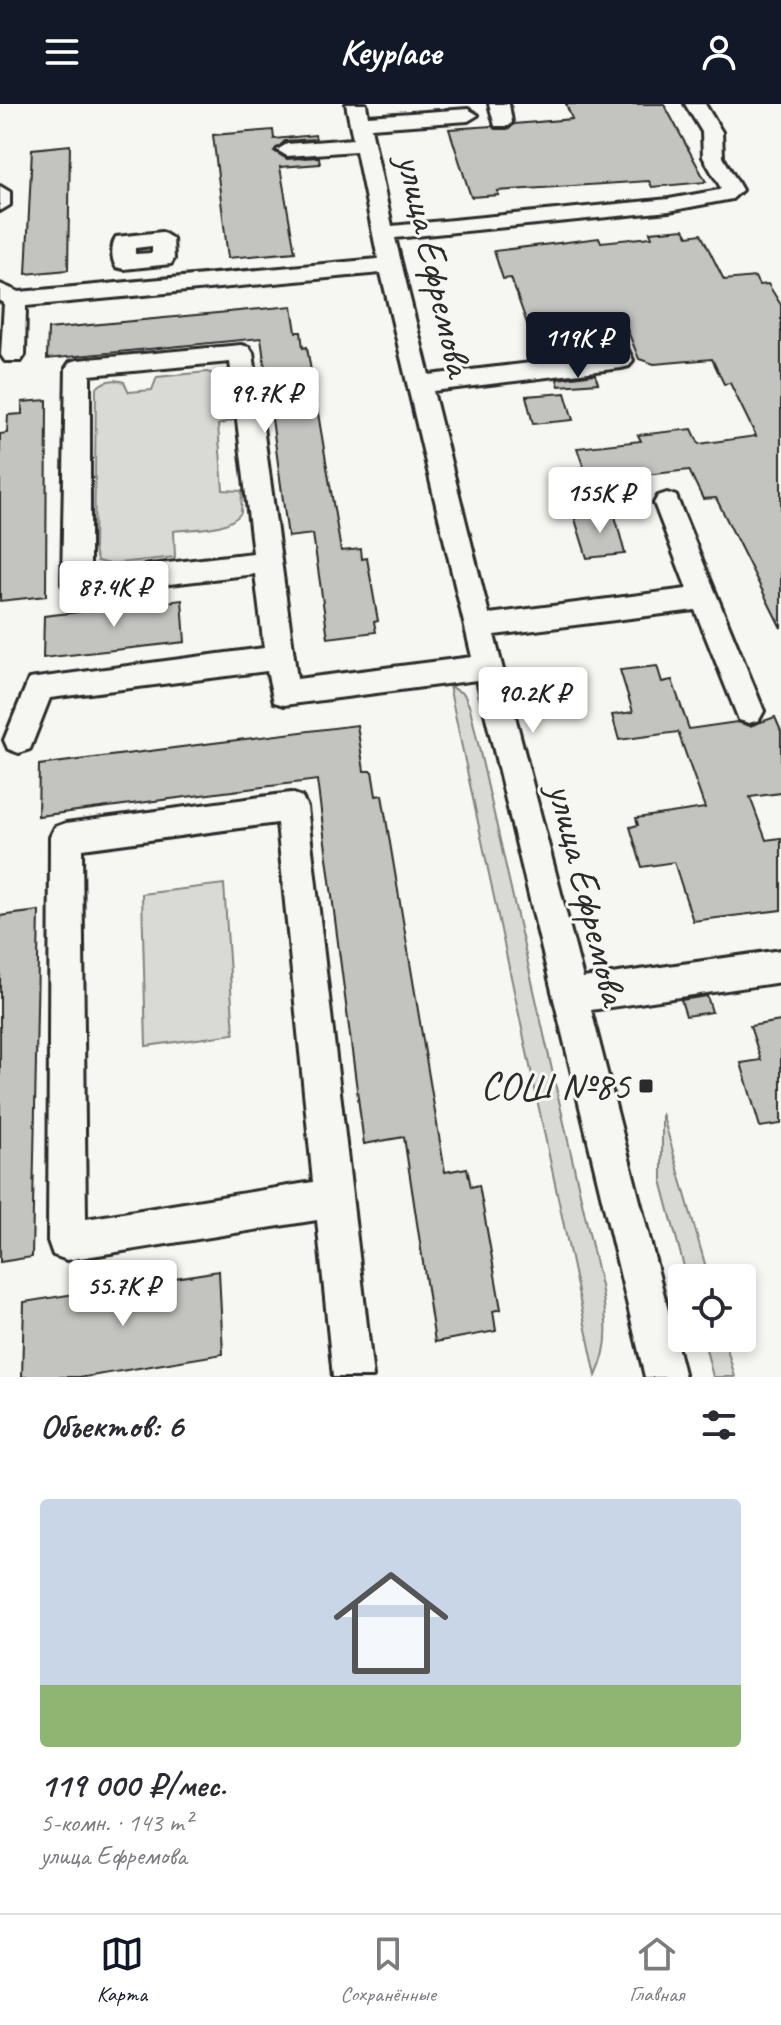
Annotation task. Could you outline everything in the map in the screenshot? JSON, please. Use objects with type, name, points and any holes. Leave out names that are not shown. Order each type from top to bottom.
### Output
[{"type":"street","points":[[383,233],[522,209],[669,205],[725,195],[732,190],[713,157],[712,132],[695,104]]},
{"type":"street","points":[[287,150],[360,124],[468,115]]},
{"type":"street","name":"улица Ефремова","points":[[360,124],[390,265],[665,1377]]},
{"type":"street","points":[[0,192],[0,205]]},
{"type":"street","points":[[144,261],[145,288]]},
{"type":"street","points":[[13,355],[7,295],[145,288],[390,265]]},
{"type":"street","points":[[419,384],[621,360],[609,333]]},
{"type":"street","points":[[266,562],[76,584],[78,368],[241,353],[284,693],[488,667]]},
{"type":"street","points":[[667,503],[749,711]]},
{"type":"street","points":[[478,626],[705,598]]},
{"type":"street","points":[[19,740],[39,687],[280,658]]},
{"type":"street","points":[[334,1198],[67,1241],[66,837],[291,807],[334,1198],[353,1377]]},
{"type":"street","points":[[570,996],[781,966]]},
{"type":"shaded area","points":[[207,372],[226,378],[232,386],[236,419],[218,425],[223,490],[242,491],[241,513],[219,526],[174,531],[175,557],[110,564],[97,561],[94,550],[96,389],[105,382],[116,380],[124,382],[129,392],[152,390],[157,377]]},
{"type":"shaded area","points":[[449,686],[464,694],[470,708],[601,1286],[606,1332],[604,1353],[596,1376]]},
{"type":"shaded area","points":[[224,884],[234,1034],[146,1046],[142,894]]},
{"type":"shaded area","points":[[662,1113],[705,1264],[683,1264],[662,1184]]},
{"type":"shaded area","points":[[707,1352],[728,1352],[735,1377],[713,1377]]},
{"type":"building","points":[[566,104],[664,104],[706,182],[652,187],[649,181],[497,191],[499,195],[471,197],[449,129],[492,126],[495,129],[509,129],[514,124],[572,119]]},
{"type":"building","points":[[273,130],[274,139],[315,135],[316,139],[285,141],[274,151],[287,159],[319,157],[320,164],[280,167],[295,252],[228,258],[213,135]]},
{"type":"building","points":[[70,145],[68,270],[26,274],[32,149]]},
{"type":"building","points":[[684,229],[688,236],[701,234],[724,280],[755,277],[759,285],[768,284],[781,305],[781,628],[716,498],[703,499],[689,470],[619,478],[622,486],[591,489],[577,448],[641,441],[638,435],[692,429],[699,444],[756,436],[730,383],[724,384],[712,359],[654,364],[639,359],[623,319],[576,324],[587,353],[551,358],[543,334],[531,335],[511,278],[503,279],[494,251],[599,238],[601,242],[652,237],[650,232]]},
{"type":"building","points":[[292,306],[296,332],[301,332],[303,348],[307,347],[341,551],[361,549],[362,559],[367,558],[378,621],[374,622],[376,632],[328,638],[313,534],[288,537],[261,338],[47,359],[48,329]]},
{"type":"building","points":[[595,374],[598,383],[559,386],[557,379]]},
{"type":"building","points":[[565,393],[573,420],[533,424],[526,396]]},
{"type":"building","points":[[47,400],[46,596],[0,601],[0,434],[7,433],[8,415],[22,414],[22,402]]},
{"type":"building","points":[[614,512],[625,554],[587,558],[574,516]]},
{"type":"building","points":[[182,600],[185,642],[43,658],[44,616]]},
{"type":"building","points":[[657,666],[662,682],[672,680],[689,729],[737,722],[750,726],[775,717],[781,731],[781,793],[750,797],[766,840],[781,838],[781,910],[693,921],[674,862],[642,867],[630,827],[638,825],[636,818],[705,808],[678,732],[619,740],[612,715],[633,712],[620,670]]},
{"type":"building","points":[[357,725],[364,771],[372,771],[376,796],[382,795],[445,1172],[467,1168],[471,1187],[479,1185],[501,1309],[493,1311],[496,1331],[435,1342],[404,1137],[364,1144],[317,780],[38,816],[39,765]]},
{"type":"building","points":[[39,911],[32,1257],[0,1262],[0,916]]},
{"type":"building","points":[[707,996],[712,1012],[686,1016],[681,1000]]},
{"type":"building","points":[[781,1021],[781,1124],[760,1127],[741,1063],[761,1060],[750,1026]]},
{"type":"building","points":[[219,1271],[223,1354],[85,1377],[22,1377],[24,1302]]},
{"type":"place","name":"СОШ №85","points":[[646,1086]]}]
